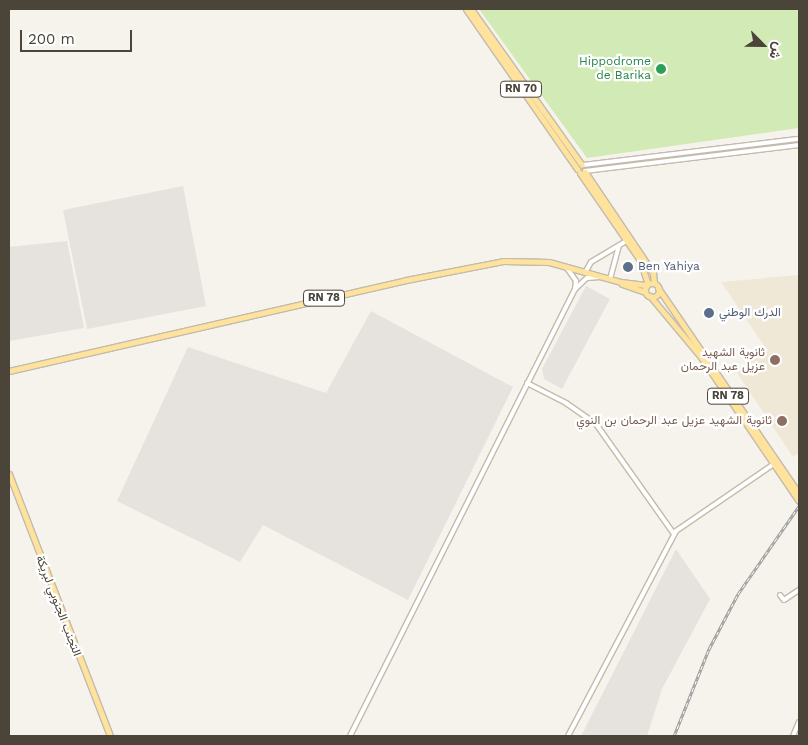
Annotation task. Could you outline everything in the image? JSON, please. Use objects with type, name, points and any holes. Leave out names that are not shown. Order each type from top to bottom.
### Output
[{"type":"main road","name":"RN 70","points":[[466,9],[582,169]]},
{"type":"main road","name":"RN 70","points":[[471,9],[628,239],[654,274],[654,283]]},
{"type":"main road","name":"RN 70","points":[[628,239],[640,260],[647,284]]},
{"type":"main road","name":"RN 78","points":[[40,365],[468,266],[518,259],[565,265],[610,279],[647,284]]},
{"type":"main road","name":"RN 78","points":[[610,279],[645,292]]},
{"type":"main road","points":[[654,283],[658,288],[656,295],[650,296],[645,292],[647,284],[654,283]]},
{"type":"main road","name":"RN 78","points":[[658,288],[799,494]]},
{"type":"main road","name":"RN 78","points":[[650,296],[701,357],[799,501]]},
{"type":"main road","points":[[9,370],[40,365]]},
{"type":"main road","points":[[9,374],[40,365]]},
{"type":"main road","name":"التجنب الجنوبي لبريكة","points":[[9,474],[110,736]]},
{"type":"street","points":[[582,169],[799,139]]},
{"type":"street","points":[[582,169],[799,145]]},
{"type":"street","points":[[586,271],[591,262],[628,239]]},
{"type":"street","points":[[610,279],[619,245]]},
{"type":"street","points":[[350,736],[575,289],[576,281],[565,265]]},
{"type":"street","points":[[575,289],[587,278],[602,277]]},
{"type":"street","points":[[527,383],[566,403],[596,424],[674,534]]},
{"type":"street","points":[[568,736],[674,534],[706,508],[774,464]]},
{"type":"street","points":[[780,595],[784,600],[799,590]]},
{"type":"street","points":[[793,736],[799,722]]},
{"type":"shaded area","points":[[183,186],[206,306],[87,329],[63,210]]},
{"type":"shaded area","points":[[67,241],[84,328],[9,341],[9,247]]},
{"type":"shaded area","name":"ثانوية الشهيد عزيل عبد الرحمان","points":[[799,275],[799,453],[793,457],[737,373],[765,347],[721,282]]},
{"type":"shaded area","points":[[586,286],[610,299],[562,389],[544,379],[542,369]]},
{"type":"shaded area","points":[[371,311],[513,387],[408,600],[263,525],[240,562],[117,501],[188,347],[326,393]]},
{"type":"shaded area","points":[[676,549],[710,599],[662,689],[647,736],[581,736]]},
{"type":"green space","name":"Hippodrome de Barika","points":[[479,9],[799,9],[799,128],[587,158]]},
{"type":"railway","points":[[674,736],[709,649],[738,594],[799,506]]},
{"type":"place","name":"Hippodrome de Barika","points":[[661,69]]},
{"type":"place","name":"Ben Yahiya","points":[[628,267]]},
{"type":"place","name":"الدرك الوطني","points":[[709,313]]},
{"type":"place","name":"ثانوية الشهيد عزيل عبد الرحمان","points":[[775,360]]},
{"type":"place","name":"ثانوية الشهيد عزيل عبد الرحمان بن النوي","points":[[782,421]]}]
